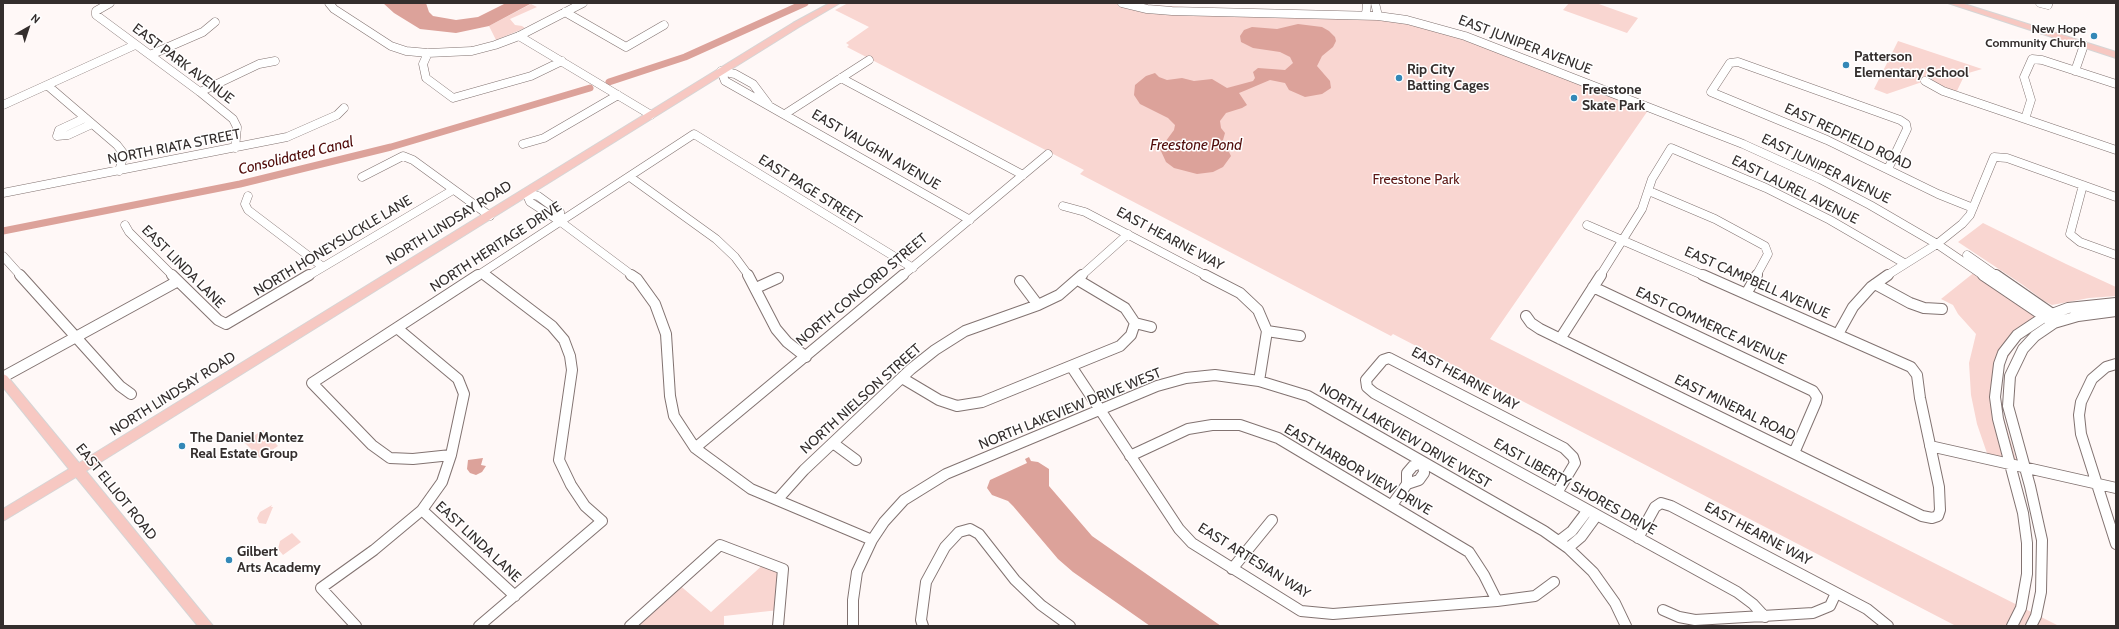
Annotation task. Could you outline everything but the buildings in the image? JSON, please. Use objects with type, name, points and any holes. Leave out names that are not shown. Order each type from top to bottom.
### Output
[{"type":"main road","name":"NORTH LINDSAY ROAD","points":[[3,516],[490,216],[796,25],[836,3]]},
{"type":"main road","points":[[1952,3],[2116,55]]},
{"type":"main road","name":"EAST ELLIOT ROAD","points":[[3,378],[206,626]]},
{"type":"street","name":"EAST PARK AVENUE","points":[[110,3],[96,11],[96,15],[135,46],[150,55],[200,92],[236,122],[235,148]]},
{"type":"street","points":[[329,3],[334,9],[391,46],[406,51],[428,53],[472,51],[519,36],[583,3]]},
{"type":"street","name":"EAST JUNIPER AVENUE","points":[[1122,3],[1147,9],[1172,12],[1367,10]]},
{"type":"street","name":"EAST JUNIPER AVENUE","points":[[1143,3],[1172,7],[1367,10],[1377,14],[1407,20],[1458,34],[1651,106],[1737,141],[1801,170],[1940,242],[2057,322]]},
{"type":"street","points":[[1375,3],[1377,14]]},
{"type":"street","points":[[2040,3],[2048,4]]},
{"type":"street","points":[[565,12],[626,47],[664,25]]},
{"type":"street","points":[[150,55],[202,32],[215,22]]},
{"type":"street","points":[[519,36],[651,115]]},
{"type":"street","points":[[2075,71],[2084,45]]},
{"type":"street","points":[[3,105],[135,46]]},
{"type":"street","points":[[428,53],[423,64],[426,78],[453,98],[531,76],[562,61]]},
{"type":"street","points":[[2025,119],[2031,100],[2024,77],[2030,61],[2034,59],[2116,84]]},
{"type":"street","points":[[785,114],[869,60]]},
{"type":"street","points":[[200,92],[259,64],[275,61]]},
{"type":"street","name":"EAST REDFIELD ROAD","points":[[1888,169],[1907,129],[1906,124],[1896,118],[1745,64],[1734,62],[1729,65],[1711,92],[1815,134],[1938,194],[1973,208]]},
{"type":"street","name":"EAST VAUGHN AVENUE","points":[[768,104],[766,99],[753,84],[735,74],[721,72],[724,81],[760,102],[768,104],[970,220]]},
{"type":"street","points":[[841,78],[1023,176]]},
{"type":"street","points":[[1925,81],[1943,91],[2116,150]]},
{"type":"street","points":[[47,85],[124,154],[119,172]]},
{"type":"street","points":[[523,144],[544,138],[618,95]]},
{"type":"street","name":"NORTH RIATA STREET","points":[[3,193],[119,172],[235,148],[304,131],[337,115],[344,108]]},
{"type":"street","points":[[85,118],[59,130],[57,136],[68,135],[92,124]]},
{"type":"street","name":"NORTH HERITAGE DRIVE","points":[[451,455],[413,459],[390,458],[372,444],[312,383],[483,273],[694,134]]},
{"type":"street","name":"EAST PAGE STREET","points":[[694,134],[913,268]]},
{"type":"street","name":"EAST LAUREL AVENUE","points":[[1649,191],[1652,179],[1670,148],[1766,188],[1830,220],[1904,263]]},
{"type":"street","name":"NORTH CONCORD STREET","points":[[695,448],[913,268],[1048,154]]},
{"type":"street","points":[[362,177],[394,159],[403,156],[412,160],[490,216]]},
{"type":"street","points":[[1838,334],[1853,307],[1875,284],[1904,263],[1940,242],[1962,224],[1973,208],[1991,160],[1996,156],[2007,158],[2116,197]]},
{"type":"street","points":[[630,177],[716,239],[735,257],[756,288],[776,329],[787,342],[806,356]]},
{"type":"street","points":[[2083,185],[2069,230],[2071,236],[2080,242],[2116,254]]},
{"type":"street","name":"NORTH HONEYSUCKLE LANE","points":[[226,324],[453,190]]},
{"type":"street","points":[[1560,339],[1645,205],[1649,191],[1710,217],[1760,242],[1767,248],[1768,254],[1746,294]]},
{"type":"street","points":[[526,193],[530,202],[561,222],[637,279],[655,304],[666,334],[670,396],[674,416],[695,448],[751,489],[778,499],[872,540]]},
{"type":"street","points":[[248,196],[245,204],[248,210],[323,267]]},
{"type":"street","name":"EAST HEARNE WAY","points":[[1063,206],[1085,212],[1240,293],[1258,310],[1267,331]]},
{"type":"street","name":"EAST LINDA LANE","points":[[124,225],[129,232],[218,320],[226,324]]},
{"type":"street","name":"EAST CAMPBELL AVENUE","points":[[1587,225],[1904,363],[1914,370],[1917,375],[1930,446]]},
{"type":"street","name":"NORTH NIELSON STREET","points":[[778,499],[804,470],[902,378],[935,350],[959,335],[1038,305],[1059,295],[1078,280],[1128,234]]},
{"type":"street","points":[[3,256],[120,386],[131,394]]},
{"type":"street","points":[[479,626],[602,521],[585,506],[571,485],[559,460],[572,370],[570,356],[564,340],[552,326],[483,273]]},
{"type":"street","points":[[756,288],[778,278]]},
{"type":"street","points":[[1020,280],[1038,305]]},
{"type":"street","points":[[1078,280],[1125,308],[1135,323],[1151,327]]},
{"type":"street","points":[[3,378],[178,281]]},
{"type":"street","points":[[1875,284],[1910,303],[1924,308],[1942,309]]},
{"type":"street","name":"EAST COMMERCE AVENUE","points":[[1593,287],[1805,386],[1816,394],[1816,402],[1794,453]]},
{"type":"street","points":[[2012,626],[2021,608],[2027,574],[2026,527],[1996,406],[1996,375],[2003,353],[2013,339],[2026,328],[2047,315],[2078,306],[2116,303]]},
{"type":"street","points":[[2031,626],[2036,616],[2041,592],[2042,547],[2040,526],[2008,406],[2010,376],[2023,349],[2035,336],[2057,322],[2087,314],[2116,311]]},
{"type":"street","name":"EAST MINERAL ROAD","points":[[1526,316],[1535,326],[1560,339],[1922,516],[1935,518],[1940,510],[1940,495],[1930,446]]},
{"type":"street","points":[[902,378],[939,400],[957,406],[982,402],[1120,346],[1131,335],[1135,323]]},
{"type":"street","points":[[356,626],[321,588],[374,550],[422,510],[442,482],[451,455],[464,394],[458,379],[397,328]]},
{"type":"street","points":[[1259,381],[1267,331],[1300,336]]},
{"type":"street","name":"EAST HEARNE WAY","points":[[1367,387],[1366,380],[1381,362],[1389,358],[1399,361],[1567,451],[1573,457],[1574,466],[1557,494]]},
{"type":"street","points":[[2116,364],[2106,368],[2092,379],[2081,402],[2079,415],[2081,434],[2116,544]]},
{"type":"street","name":"EAST ARTESIAN WAY","points":[[1071,366],[1183,534],[1192,543],[1301,611],[1333,614],[1497,601],[1536,596],[1554,582]]},
{"type":"street","name":"NORTH LAKEVIEW DRIVE WEST","points":[[853,626],[853,600],[857,572],[872,540],[884,522],[904,500],[946,474],[966,467],[1157,386],[1186,378],[1215,375],[1259,381],[1286,388],[1308,396],[1563,544],[1593,572],[1615,603],[1626,626]]},
{"type":"street","name":"EAST LIBERTY SHORES DRIVE","points":[[1367,387],[1374,393],[1737,592],[1753,604],[1766,617]]},
{"type":"street","name":"EAST HARBOR VIEW DRIVE","points":[[1130,456],[1188,429],[1212,425],[1240,425],[1278,438],[1392,504],[1469,552],[1484,575],[1497,601]]},
{"type":"street","points":[[833,443],[856,460]]},
{"type":"street","points":[[1930,446],[2116,488]]},
{"type":"street","points":[[1392,504],[1407,484],[1419,480],[1424,473],[1423,462]]},
{"type":"street","name":"EAST HEARNE WAY","points":[[1638,538],[1655,507],[1661,504],[1666,504],[1867,609],[1877,621],[1888,626]]},
{"type":"street","name":"EAST LINDA LANE","points":[[422,510],[515,596]]},
{"type":"street","points":[[1563,544],[1588,510]]},
{"type":"street","points":[[1563,544],[1581,537],[1597,515]]},
{"type":"street","points":[[1232,569],[1272,520]]},
{"type":"street","points":[[923,626],[921,620],[926,582],[945,547],[959,532],[970,530],[979,534],[1015,580],[1041,606],[1070,626]]},
{"type":"street","points":[[630,626],[720,545],[783,569],[778,626]]},
{"type":"street","points":[[1663,610],[1679,617],[1695,620],[1766,617],[1820,612],[1830,606],[1836,593]]},
{"type":"green space","name":"Freestone Park","points":[[848,3],[1116,3],[1390,19],[1449,33],[1649,109],[1490,339],[2059,626],[1956,626],[1393,334],[1391,336],[1080,174],[1084,170],[847,47],[849,45],[846,43],[869,27],[835,10]]},
{"type":"green space","points":[[1569,3],[1596,3],[1638,18],[1627,33],[1563,10]]},
{"type":"green space","points":[[531,4],[537,7],[510,19],[515,25],[525,28],[496,40],[489,26]]},
{"type":"green space","points":[[1898,41],[1982,69],[1965,74],[1955,95],[1925,81],[1887,94],[1874,89]]},
{"type":"green space","points":[[1983,223],[2116,287],[2116,296],[2089,298],[2052,305],[2044,301],[2023,285],[1958,242]]},
{"type":"green space","points":[[1976,271],[2048,320],[2027,333],[2018,342],[2004,363],[2000,386],[2002,411],[2018,466],[1989,459],[1977,424],[1971,395],[1969,363],[1976,334],[1958,314],[1953,305],[1941,299]]},
{"type":"green space","points":[[263,430],[278,446],[260,458],[244,442]]},
{"type":"green space","points":[[272,505],[271,507],[273,507],[266,524],[259,523],[257,518],[260,512]]},
{"type":"green space","points":[[292,533],[301,542],[283,555],[278,549],[280,541]]},
{"type":"green space","points":[[766,562],[783,569],[779,610],[724,616],[724,626],[630,626],[677,583],[711,612]]},
{"type":"water","points":[[383,3],[426,3],[429,12],[433,16],[456,20],[478,17],[506,3],[532,3],[489,26],[456,33],[420,29],[394,13]]},
{"type":"water","name":"Freestone Pond","points":[[1298,24],[1322,27],[1335,37],[1336,41],[1333,47],[1322,56],[1317,66],[1330,81],[1331,88],[1322,94],[1305,97],[1289,90],[1285,83],[1270,80],[1239,93],[1247,105],[1226,113],[1220,121],[1221,128],[1225,133],[1223,140],[1231,156],[1223,167],[1213,172],[1197,174],[1174,168],[1166,162],[1160,149],[1174,130],[1175,125],[1168,118],[1140,104],[1134,95],[1135,85],[1146,76],[1155,73],[1159,77],[1167,80],[1182,78],[1194,81],[1212,79],[1227,88],[1253,81],[1255,78],[1253,72],[1258,68],[1285,70],[1293,63],[1290,57],[1280,52],[1253,48],[1241,42],[1240,36],[1244,30],[1252,27],[1277,29]]},
{"type":"water","points":[[1029,457],[1031,461],[1038,462],[1049,469],[1049,486],[1092,536],[1221,626],[1150,626],[1073,572],[1058,559],[1008,501],[992,495],[987,488],[990,480],[1027,463],[1025,459]]},
{"type":"water","points":[[483,458],[481,465],[486,466],[482,472],[476,475],[470,473],[467,469],[468,460]]},
{"type":"waterway","points":[[609,82],[685,57],[805,3]]},
{"type":"waterway","name":"Consolidated Canal","points":[[3,231],[240,184],[391,147],[590,88]]},
{"type":"place","name":"New Hope Community Church","points":[[2094,36]]},
{"type":"place","name":"Patterson Elementary School","points":[[1846,65]]},
{"type":"place","name":"Rip City Batting Cages","points":[[1399,78]]},
{"type":"place","name":"Freestone Skate Park","points":[[1574,98]]},
{"type":"place","name":"The Daniel Montez Real Estate Group","points":[[182,446]]},
{"type":"place","name":"Gilbert Arts Academy","points":[[229,560]]}]
